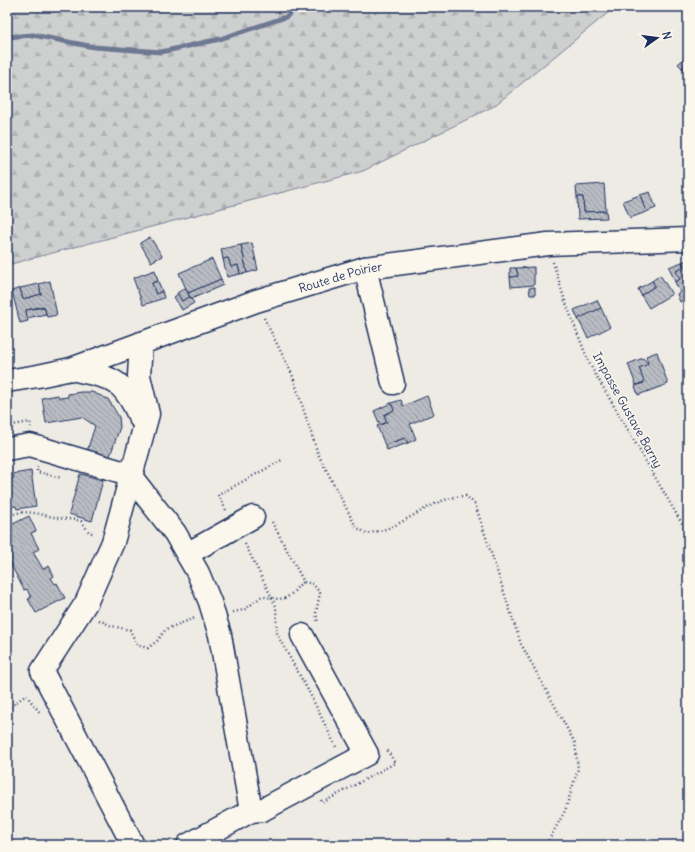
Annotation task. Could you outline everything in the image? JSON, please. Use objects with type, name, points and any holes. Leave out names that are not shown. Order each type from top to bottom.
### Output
[{"type":"street","name":"Route de Poirier","points":[[7,381],[71,369],[256,302],[365,268],[548,244],[688,239]]},
{"type":"street","points":[[365,268],[393,383]]},
{"type":"street","points":[[133,845],[42,671],[86,604],[114,539],[132,478],[148,414],[139,376],[141,343]]},
{"type":"street","points":[[71,369],[108,377],[122,386],[131,396],[140,418],[142,437]]},
{"type":"street","points":[[7,450],[30,445],[122,472],[132,478],[174,533],[198,573],[220,635],[251,811]]},
{"type":"street","points":[[187,554],[245,522]]},
{"type":"street","points":[[188,845],[251,811],[262,810],[367,754],[302,635]]},
{"type":"path","name":"Impasse Gustave Barny","points":[[548,244],[565,301],[590,363],[688,534]]},
{"type":"path","points":[[256,302],[292,374],[318,454],[356,527],[367,534],[387,529],[423,509],[456,496],[466,496],[475,504],[521,644],[575,743],[578,769],[565,811],[546,845]]},
{"type":"path","points":[[282,460],[218,495],[245,522],[274,599],[278,615],[277,633],[337,746],[331,749]]},
{"type":"path","points":[[7,518],[11,514],[32,512],[56,518],[71,518],[84,523],[89,532],[114,539]]},
{"type":"path","points":[[97,615],[97,619],[112,626],[130,630],[137,645],[148,648],[157,641],[162,633],[170,626],[189,620],[244,610],[261,597],[279,599],[289,597],[300,584],[304,582]]},
{"type":"path","points":[[309,692],[328,682]]},
{"type":"green space","points":[[7,7],[615,7],[494,106],[363,171],[7,265]]},
{"type":"building","points":[[688,55],[688,63],[682,68],[678,64]]},
{"type":"building","points":[[688,63],[688,75],[682,68]]},
{"type":"building","points":[[604,184],[606,211],[584,212],[583,197],[577,197],[576,186]]},
{"type":"building","points":[[650,192],[656,208],[646,212],[640,195]]},
{"type":"building","points":[[640,195],[646,212],[630,218],[623,201]]},
{"type":"building","points":[[577,197],[583,197],[584,212],[606,211],[607,218],[578,219]]},
{"type":"building","points":[[150,237],[162,256],[151,262],[140,243]]},
{"type":"building","points":[[252,243],[258,270],[247,273],[241,245]]},
{"type":"building","points":[[241,245],[247,273],[240,274],[238,265],[231,267],[228,258],[223,259],[221,249]]},
{"type":"building","points":[[228,258],[231,267],[238,265],[240,274],[227,277],[223,259]]},
{"type":"building","points":[[212,259],[221,279],[188,293],[179,273]]},
{"type":"building","points":[[688,260],[688,298],[680,302],[677,294],[680,292],[675,282],[680,279],[676,271],[684,267],[682,262]]},
{"type":"building","points":[[682,262],[684,267],[676,271],[680,279],[675,282],[669,267]]},
{"type":"building","points":[[534,267],[534,285],[511,287],[510,277],[518,276],[516,268]]},
{"type":"building","points":[[510,268],[516,268],[518,276],[510,277]]},
{"type":"building","points":[[155,270],[158,281],[152,283],[156,294],[162,291],[164,298],[143,305],[133,278]]},
{"type":"building","points":[[660,275],[672,294],[649,308],[641,295],[655,286],[652,281]]},
{"type":"building","points":[[221,279],[223,285],[191,299],[188,293]]},
{"type":"building","points":[[50,281],[57,315],[47,317],[44,306],[26,310],[28,321],[20,323],[12,291],[20,288],[23,299],[41,294],[39,284]]},
{"type":"building","points":[[158,281],[162,291],[156,294],[152,283]]},
{"type":"building","points":[[652,281],[655,286],[641,295],[638,289]]},
{"type":"building","points":[[39,284],[41,294],[23,299],[20,288]]},
{"type":"building","points":[[535,287],[535,295],[530,295],[529,288]]},
{"type":"building","points":[[185,288],[190,297],[182,301],[177,293]]},
{"type":"building","points":[[178,294],[182,301],[190,297],[194,303],[182,310],[174,297]]},
{"type":"building","points":[[597,300],[601,308],[578,319],[574,310]]},
{"type":"building","points":[[44,307],[46,314],[27,318],[26,310]]},
{"type":"building","points":[[601,308],[610,327],[588,338],[578,319]]},
{"type":"building","points":[[657,352],[668,384],[638,395],[635,386],[644,383],[639,368],[648,364],[646,356]]},
{"type":"building","points":[[643,358],[648,364],[639,368],[644,382],[636,385],[628,364]]},
{"type":"building","points":[[92,392],[108,399],[119,417],[120,427],[109,459],[87,451],[95,426],[82,417],[46,423],[42,398],[58,395],[59,398],[68,397],[68,394]]},
{"type":"building","points":[[427,396],[434,414],[410,424],[416,439],[408,443],[405,438],[385,445],[377,426],[387,422],[384,415],[394,410],[391,403],[401,400],[403,406]]},
{"type":"building","points":[[391,403],[394,410],[384,415],[387,422],[380,425],[374,411]]},
{"type":"building","points":[[405,438],[408,443],[387,450],[385,445]]},
{"type":"building","points":[[31,471],[36,506],[17,509],[16,506],[10,507],[10,509],[7,510],[7,479],[14,478],[13,474]]},
{"type":"building","points":[[80,474],[103,480],[92,521],[69,514]]},
{"type":"building","points":[[29,516],[36,531],[31,533],[39,549],[33,552],[43,569],[49,566],[54,576],[51,578],[55,584],[57,583],[65,598],[36,613],[28,599],[31,598],[27,589],[24,590],[7,557],[9,553],[7,550],[7,527]]},
{"type":"waterway","points":[[7,37],[33,35],[94,47],[161,52],[220,39],[286,17],[297,7]]}]
